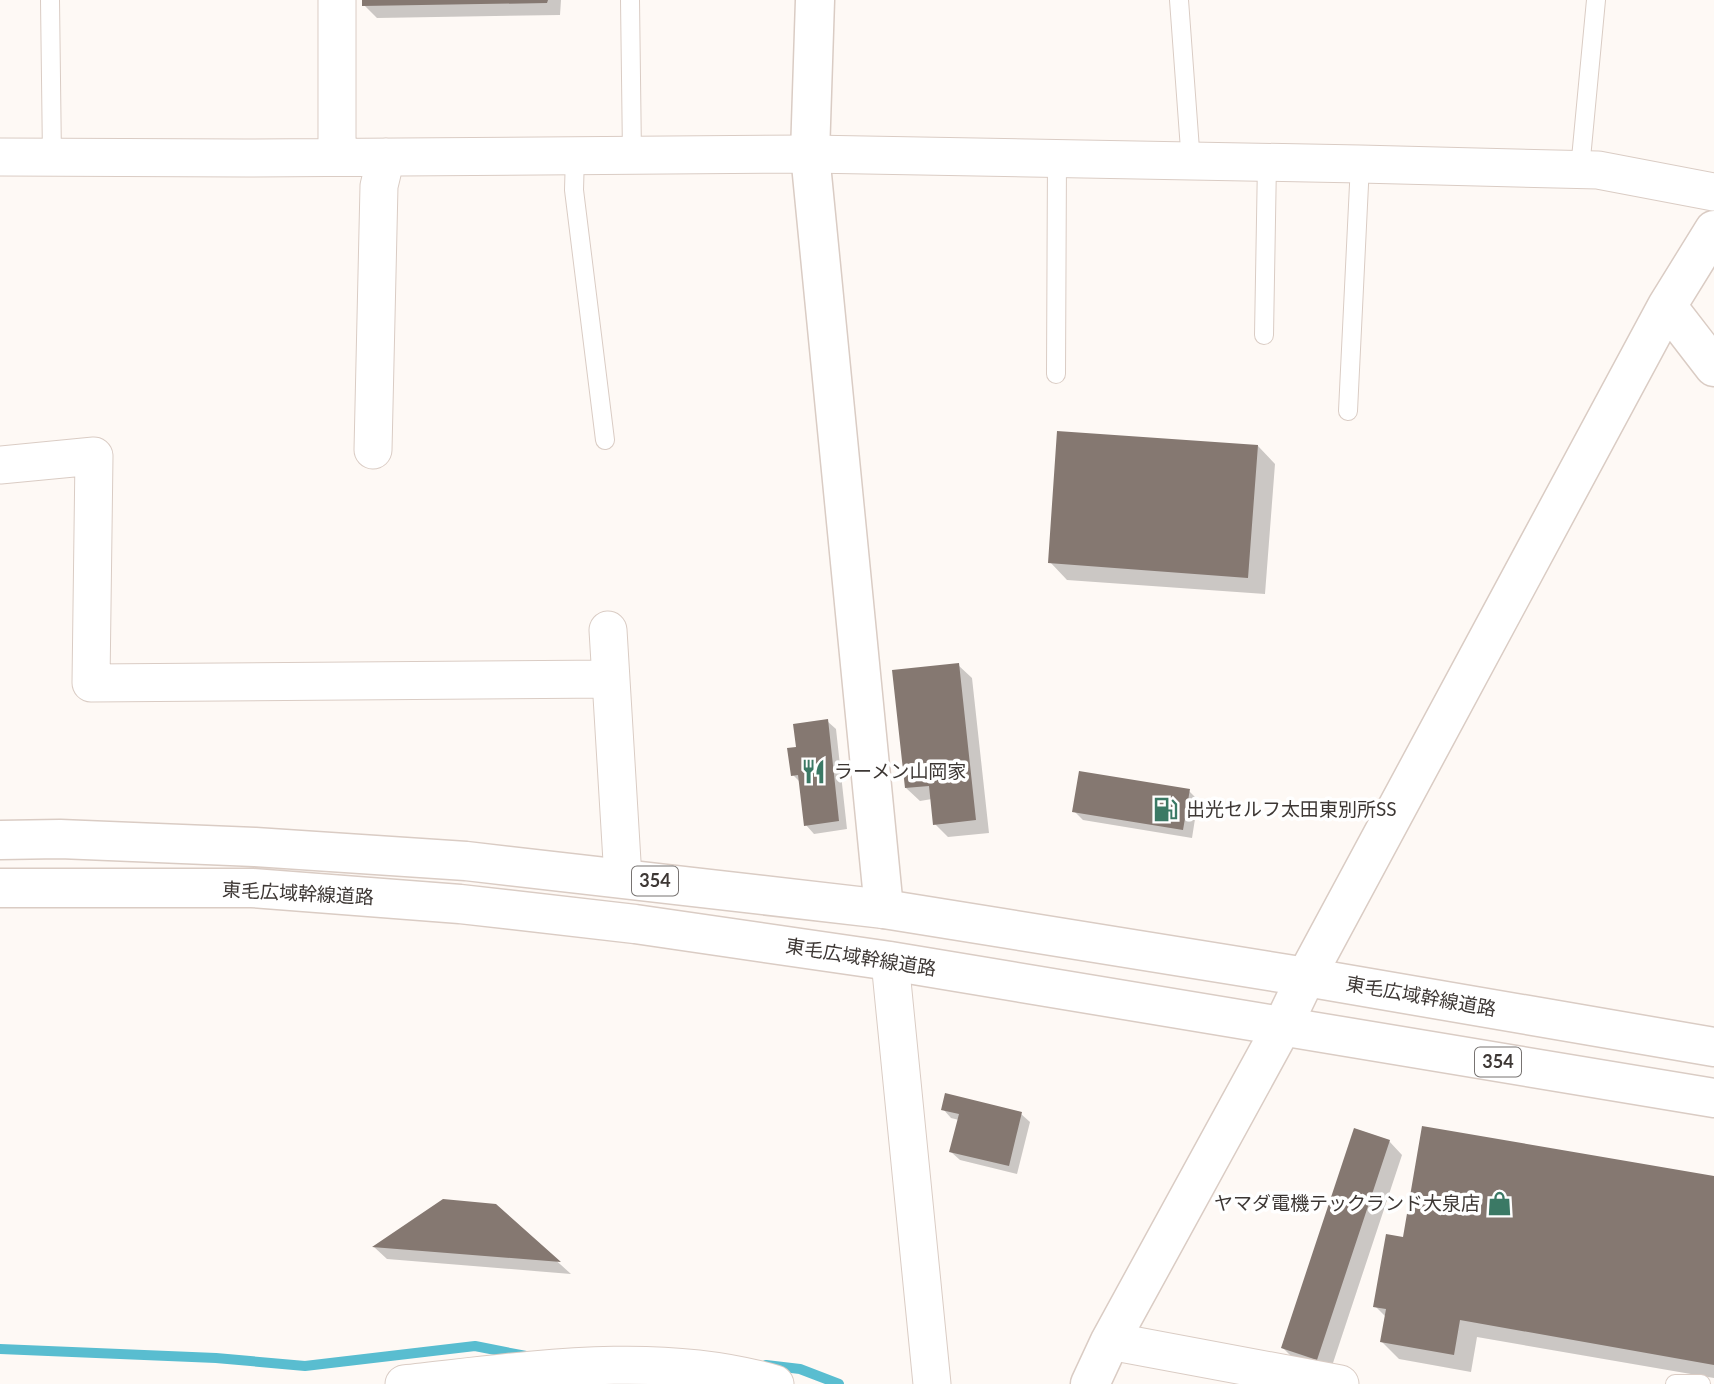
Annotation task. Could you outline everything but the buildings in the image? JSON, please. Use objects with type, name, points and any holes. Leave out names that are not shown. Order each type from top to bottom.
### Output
[{"type":"main road","points":[[814,0],[810,154],[884,909]]},
{"type":"main road","points":[[1090,1384],[1110,1341],[1283,1025],[1306,976],[1667,306],[1714,230]]},
{"type":"main road","points":[[1667,306],[1714,367]]},
{"type":"main road","name":"東毛広域幹線道路","points":[[0,841],[60,839],[268,848],[466,861],[884,909],[1306,976],[1714,1047]]},
{"type":"main road","name":"東毛広域幹線道路","points":[[0,888],[252,888],[460,904],[635,923],[890,961],[1714,1098]]},
{"type":"street","points":[[337,0],[337,157]]},
{"type":"street","points":[[0,157],[810,154],[1191,163],[1267,162],[1598,170],[1714,192]]},
{"type":"street","points":[[373,450],[379,186],[386,157]]},
{"type":"street","points":[[0,465],[94,456],[91,683],[611,679]]},
{"type":"street","points":[[608,630],[624,878]]},
{"type":"street","points":[[890,961],[932,1384]]},
{"type":"street","points":[[1110,1341],[1340,1384]]},
{"type":"street","points":[[404,1384],[479,1380],[552,1368],[682,1366],[775,1384]]},
{"type":"lane","points":[[50,0],[52,158]]},
{"type":"lane","points":[[630,0],[632,155]]},
{"type":"lane","points":[[1179,0],[1191,163]]},
{"type":"lane","points":[[1580,169],[1596,0]]},
{"type":"lane","points":[[575,155],[574,190],[605,440]]},
{"type":"lane","points":[[1056,374],[1057,158]]},
{"type":"lane","points":[[1264,335],[1267,162]]},
{"type":"lane","points":[[1348,411],[1360,164]]},
{"type":"lane","points":[[1675,1384],[1701,1384]]},
{"type":"waterway","points":[[0,1349],[216,1358],[305,1366],[475,1346],[526,1356]]},
{"type":"waterway","points":[[766,1365],[800,1369],[839,1384]]},
{"type":"place","name":"ラーメン山岡家","points":[[814,771]]},
{"type":"place","name":"出光セルフ太田東別所SS","points":[[1166,809]]},
{"type":"place","name":"ヤマダ電機テックランド大泉店","points":[[1500,1203]]}]
